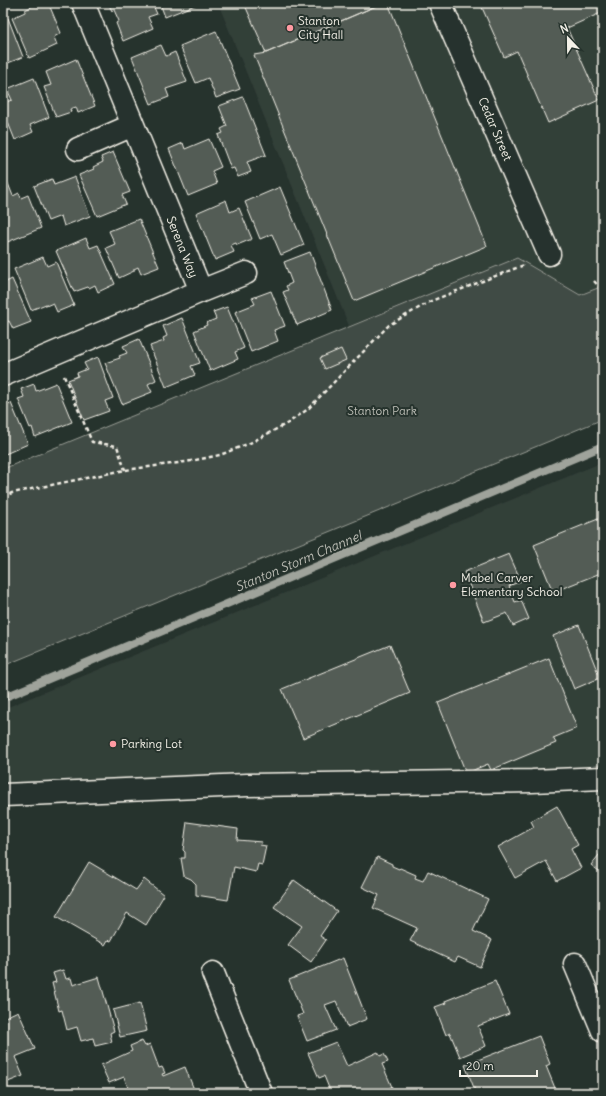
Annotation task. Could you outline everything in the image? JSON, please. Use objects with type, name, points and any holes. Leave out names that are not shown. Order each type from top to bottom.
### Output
[{"type":"street","name":"Serena Way","points":[[3,375],[201,291],[84,3]]},
{"type":"street","name":"Cedar Street","points":[[440,3],[549,254]]},
{"type":"street","points":[[78,149],[133,125]]},
{"type":"street","points":[[201,291],[246,273]]},
{"type":"street","points":[[3,795],[247,786],[524,781],[603,778]]},
{"type":"street","points":[[575,964],[603,1031]]},
{"type":"street","points":[[213,973],[261,1093]]},
{"type":"path","points":[[3,497],[12,493],[125,470],[186,462],[220,455],[250,443],[288,423],[308,409],[389,325],[431,301],[524,265]]},
{"type":"path","points":[[594,281],[603,291]]},
{"type":"path","points":[[55,353],[92,442],[117,446],[125,470]]},
{"type":"shaded area","points":[[218,3],[603,3],[603,286],[580,295],[517,258],[349,326]]},
{"type":"shaded area","name":"Mabel Carver Elementary School","points":[[603,462],[603,769],[3,790],[3,709]]},
{"type":"green space","name":"Stanton Park","points":[[517,258],[580,295],[603,286],[603,419],[3,666],[3,469]]},
{"type":"building","points":[[30,3],[51,3],[52,6],[50,7],[61,33],[54,37],[57,45],[29,58],[12,18],[25,12],[25,10],[31,7]]},
{"type":"building","points":[[108,3],[152,3],[157,14],[148,17],[153,28],[123,41],[116,23],[119,21],[114,10],[112,11]]},
{"type":"building","points":[[160,3],[200,3],[165,17]]},
{"type":"building","name":"Stanton City Hall","points":[[244,3],[383,3],[266,53]]},
{"type":"building","name":"Stanton City Hall","points":[[383,3],[388,3],[487,246],[354,301],[254,55],[266,53]]},
{"type":"building","points":[[480,3],[603,3],[603,12],[567,28],[599,100],[548,123],[517,51],[504,57]]},
{"type":"building","points":[[8,18],[23,57],[3,65],[3,20]]},
{"type":"building","points":[[216,31],[240,89],[216,98],[208,78],[196,83],[180,46]]},
{"type":"building","points":[[161,45],[166,56],[175,52],[187,82],[166,89],[169,97],[151,104],[132,57]]},
{"type":"building","points":[[76,59],[95,106],[78,113],[76,107],[70,109],[71,112],[56,117],[44,87],[51,85],[46,72]]},
{"type":"building","points":[[34,78],[49,117],[30,125],[33,132],[15,140],[3,110],[3,103],[12,100],[7,89]]},
{"type":"building","points":[[243,97],[266,155],[247,162],[251,172],[238,177],[234,168],[231,169],[218,135],[223,133],[221,129],[227,126],[219,106]]},
{"type":"building","points":[[209,139],[221,167],[212,171],[217,184],[188,196],[169,149],[183,143],[185,149]]},
{"type":"building","points":[[113,152],[130,192],[122,195],[126,204],[97,216],[79,175],[94,169],[93,167],[103,162],[101,157]]},
{"type":"building","points":[[5,176],[13,196],[19,193],[21,198],[28,195],[41,228],[5,243],[3,237],[3,177]]},
{"type":"building","points":[[75,177],[90,216],[64,226],[61,216],[48,221],[34,186],[52,179],[54,185]]},
{"type":"building","points":[[280,187],[304,245],[281,255],[272,234],[260,239],[245,202]]},
{"type":"building","points":[[226,200],[230,212],[239,208],[252,239],[237,245],[236,243],[231,245],[234,252],[215,260],[196,213]]},
{"type":"building","points":[[139,219],[159,267],[141,274],[138,267],[134,269],[134,271],[119,278],[106,248],[115,244],[109,231]]},
{"type":"building","points":[[86,238],[90,248],[98,245],[115,284],[98,292],[95,285],[74,292],[56,251]]},
{"type":"building","points":[[310,252],[332,310],[297,325],[283,292],[288,290],[286,286],[292,283],[284,262]]},
{"type":"building","points":[[43,257],[47,266],[56,262],[74,305],[57,312],[53,303],[31,310],[14,269]]},
{"type":"building","points":[[12,279],[31,322],[13,329],[9,321],[4,323],[3,321],[3,281],[4,283]]},
{"type":"building","points":[[271,291],[285,326],[274,330],[278,341],[251,352],[235,312],[255,304],[252,298]]},
{"type":"building","points":[[227,307],[244,348],[235,352],[238,359],[210,371],[194,331],[207,325],[206,323],[216,319],[213,312]]},
{"type":"building","points":[[182,318],[200,363],[191,366],[195,375],[166,387],[150,346],[164,341],[163,338],[167,336],[163,326]]},
{"type":"building","points":[[139,339],[156,380],[148,384],[152,392],[122,404],[105,363],[120,358],[119,356],[127,353],[123,346]]},
{"type":"building","points":[[341,349],[346,360],[325,369],[320,358]]},
{"type":"building","points":[[98,357],[113,398],[105,401],[109,411],[84,420],[68,380],[78,376],[77,373],[87,369],[84,363]]},
{"type":"building","points":[[56,383],[72,422],[35,437],[32,427],[30,428],[18,399],[24,397],[21,389],[34,384],[36,391]]},
{"type":"building","points":[[11,403],[28,444],[3,455],[3,406]]},
{"type":"building","points":[[603,517],[603,572],[553,592],[534,545]]},
{"type":"building","points":[[509,554],[521,581],[509,586],[515,602],[521,600],[529,619],[513,626],[507,613],[484,622],[464,572]]},
{"type":"building","points":[[579,625],[600,678],[574,689],[553,636]]},
{"type":"building","points":[[390,645],[410,693],[303,738],[282,689]]},
{"type":"building","points":[[549,658],[577,728],[553,738],[556,743],[491,770],[488,764],[466,773],[438,703]]},
{"type":"building","points":[[557,806],[578,845],[571,849],[581,868],[557,881],[546,861],[515,878],[498,847],[534,827],[531,821]]},
{"type":"building","points":[[187,822],[238,829],[237,840],[262,842],[260,845],[266,846],[262,865],[258,864],[256,872],[234,867],[228,900],[196,895],[196,884],[191,879],[184,876],[181,858],[185,858],[185,852],[183,850]]},
{"type":"building","points":[[603,850],[603,874],[591,865]]},
{"type":"building","points":[[377,857],[392,864],[392,866],[416,875],[415,878],[423,881],[428,871],[488,899],[473,931],[492,940],[480,967],[458,957],[455,962],[410,941],[417,928],[373,908],[379,895],[362,887]]},
{"type":"building","points":[[89,862],[136,890],[144,879],[164,895],[146,925],[127,913],[111,941],[108,940],[105,945],[56,917]]},
{"type":"building","points":[[294,880],[337,911],[320,936],[326,940],[311,962],[288,945],[302,926],[274,907]]},
{"type":"building","points":[[343,958],[367,1019],[347,1027],[336,1001],[325,1005],[336,1030],[307,1041],[297,1016],[303,1014],[289,980]]},
{"type":"building","points":[[63,970],[66,979],[71,978],[73,985],[99,977],[114,1031],[110,1033],[112,1042],[95,1046],[93,1038],[81,1041],[77,1027],[67,1030],[62,1010],[59,1011],[52,983],[56,982],[53,973]]},
{"type":"building","points":[[495,981],[509,1014],[478,1026],[486,1046],[460,1057],[450,1033],[446,1035],[435,1007],[446,1003],[445,1001]]},
{"type":"building","points":[[140,1003],[147,1031],[120,1037],[113,1010]]},
{"type":"building","points":[[18,1011],[35,1049],[15,1057],[23,1076],[3,1084],[3,1018]]},
{"type":"building","points":[[539,1036],[550,1064],[546,1066],[557,1093],[476,1093],[465,1065]]},
{"type":"building","points":[[142,1041],[145,1046],[150,1044],[159,1068],[162,1067],[165,1073],[162,1074],[163,1076],[185,1067],[195,1092],[130,1093],[124,1077],[109,1083],[101,1065],[132,1051],[130,1046]]},
{"type":"building","points":[[336,1042],[347,1066],[378,1052],[380,1056],[384,1054],[388,1062],[382,1064],[392,1087],[378,1093],[331,1093],[324,1076],[319,1078],[308,1053]]},
{"type":"waterway","name":"Stanton Storm Channel","points":[[3,698],[603,446]]},
{"type":"place","name":"Stanton City Hall","points":[[290,28]]},
{"type":"place","name":"Mabel Carver Elementary School","points":[[453,585]]},
{"type":"place","name":"Parking Lot","points":[[113,744]]}]
